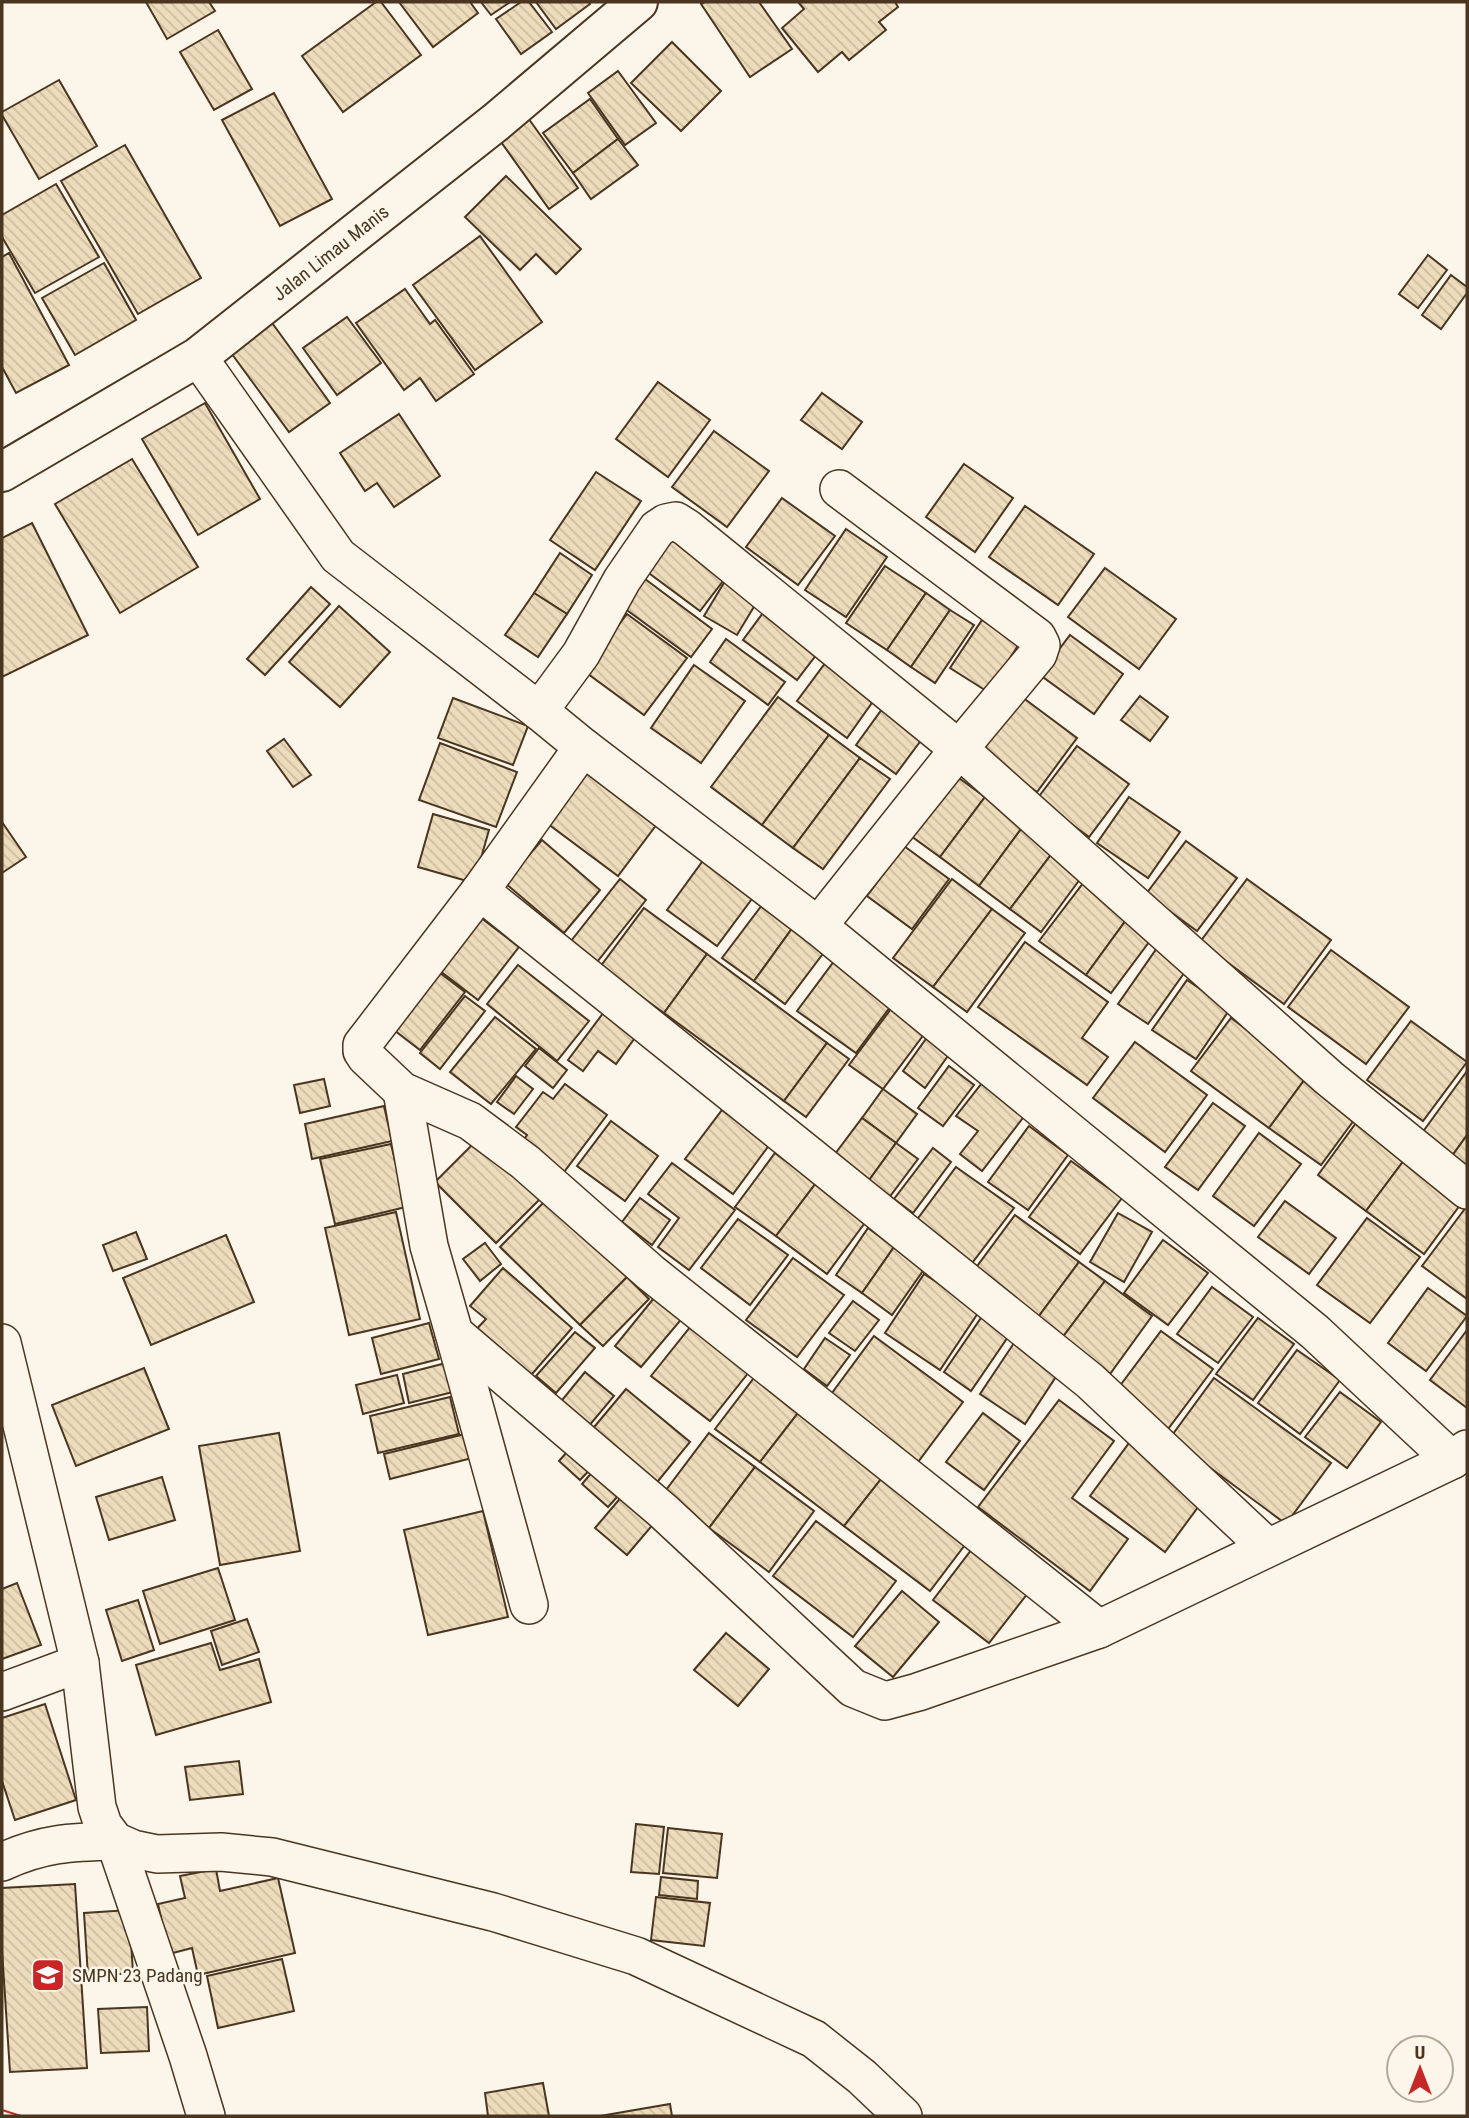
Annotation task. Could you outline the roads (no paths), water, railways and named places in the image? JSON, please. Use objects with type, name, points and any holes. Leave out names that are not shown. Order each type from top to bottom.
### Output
[{"type":"street","name":"Jalan Limau Manis","points":[[2,471],[198,357],[496,122],[638,2]]},
{"type":"street","points":[[198,357],[338,556],[818,926],[1315,1332],[1459,1454],[1098,1629],[886,1701],[853,1688],[663,1511],[454,1333]]},
{"type":"street","points":[[818,926],[1038,654],[1041,645],[1037,638],[839,489]]},
{"type":"street","points":[[538,711],[581,654],[622,580],[657,529],[666,523],[676,522],[697,536],[959,749],[1329,1079],[1467,1190]]},
{"type":"street","points":[[583,747],[480,891],[362,1045],[362,1051],[402,1091],[470,1121],[525,1162],[651,1273],[1098,1629]]},
{"type":"street","points":[[480,891],[1090,1381],[1267,1547]]},
{"type":"street","points":[[402,1091],[429,1246],[529,1605]]},
{"type":"street","points":[[2,1343],[80,1663],[97,1807],[103,1825],[115,1841],[206,2116]]},
{"type":"street","points":[[2,1692],[80,1663]]},
{"type":"street","points":[[2,1862],[40,1846],[115,1841],[133,1849],[158,1854],[221,1852],[272,1857],[493,1912],[636,1956],[814,2039],[862,2077],[903,2116]]},
{"type":"place","name":"SMPN 23 Padang","points":[[48,1975]]}]
